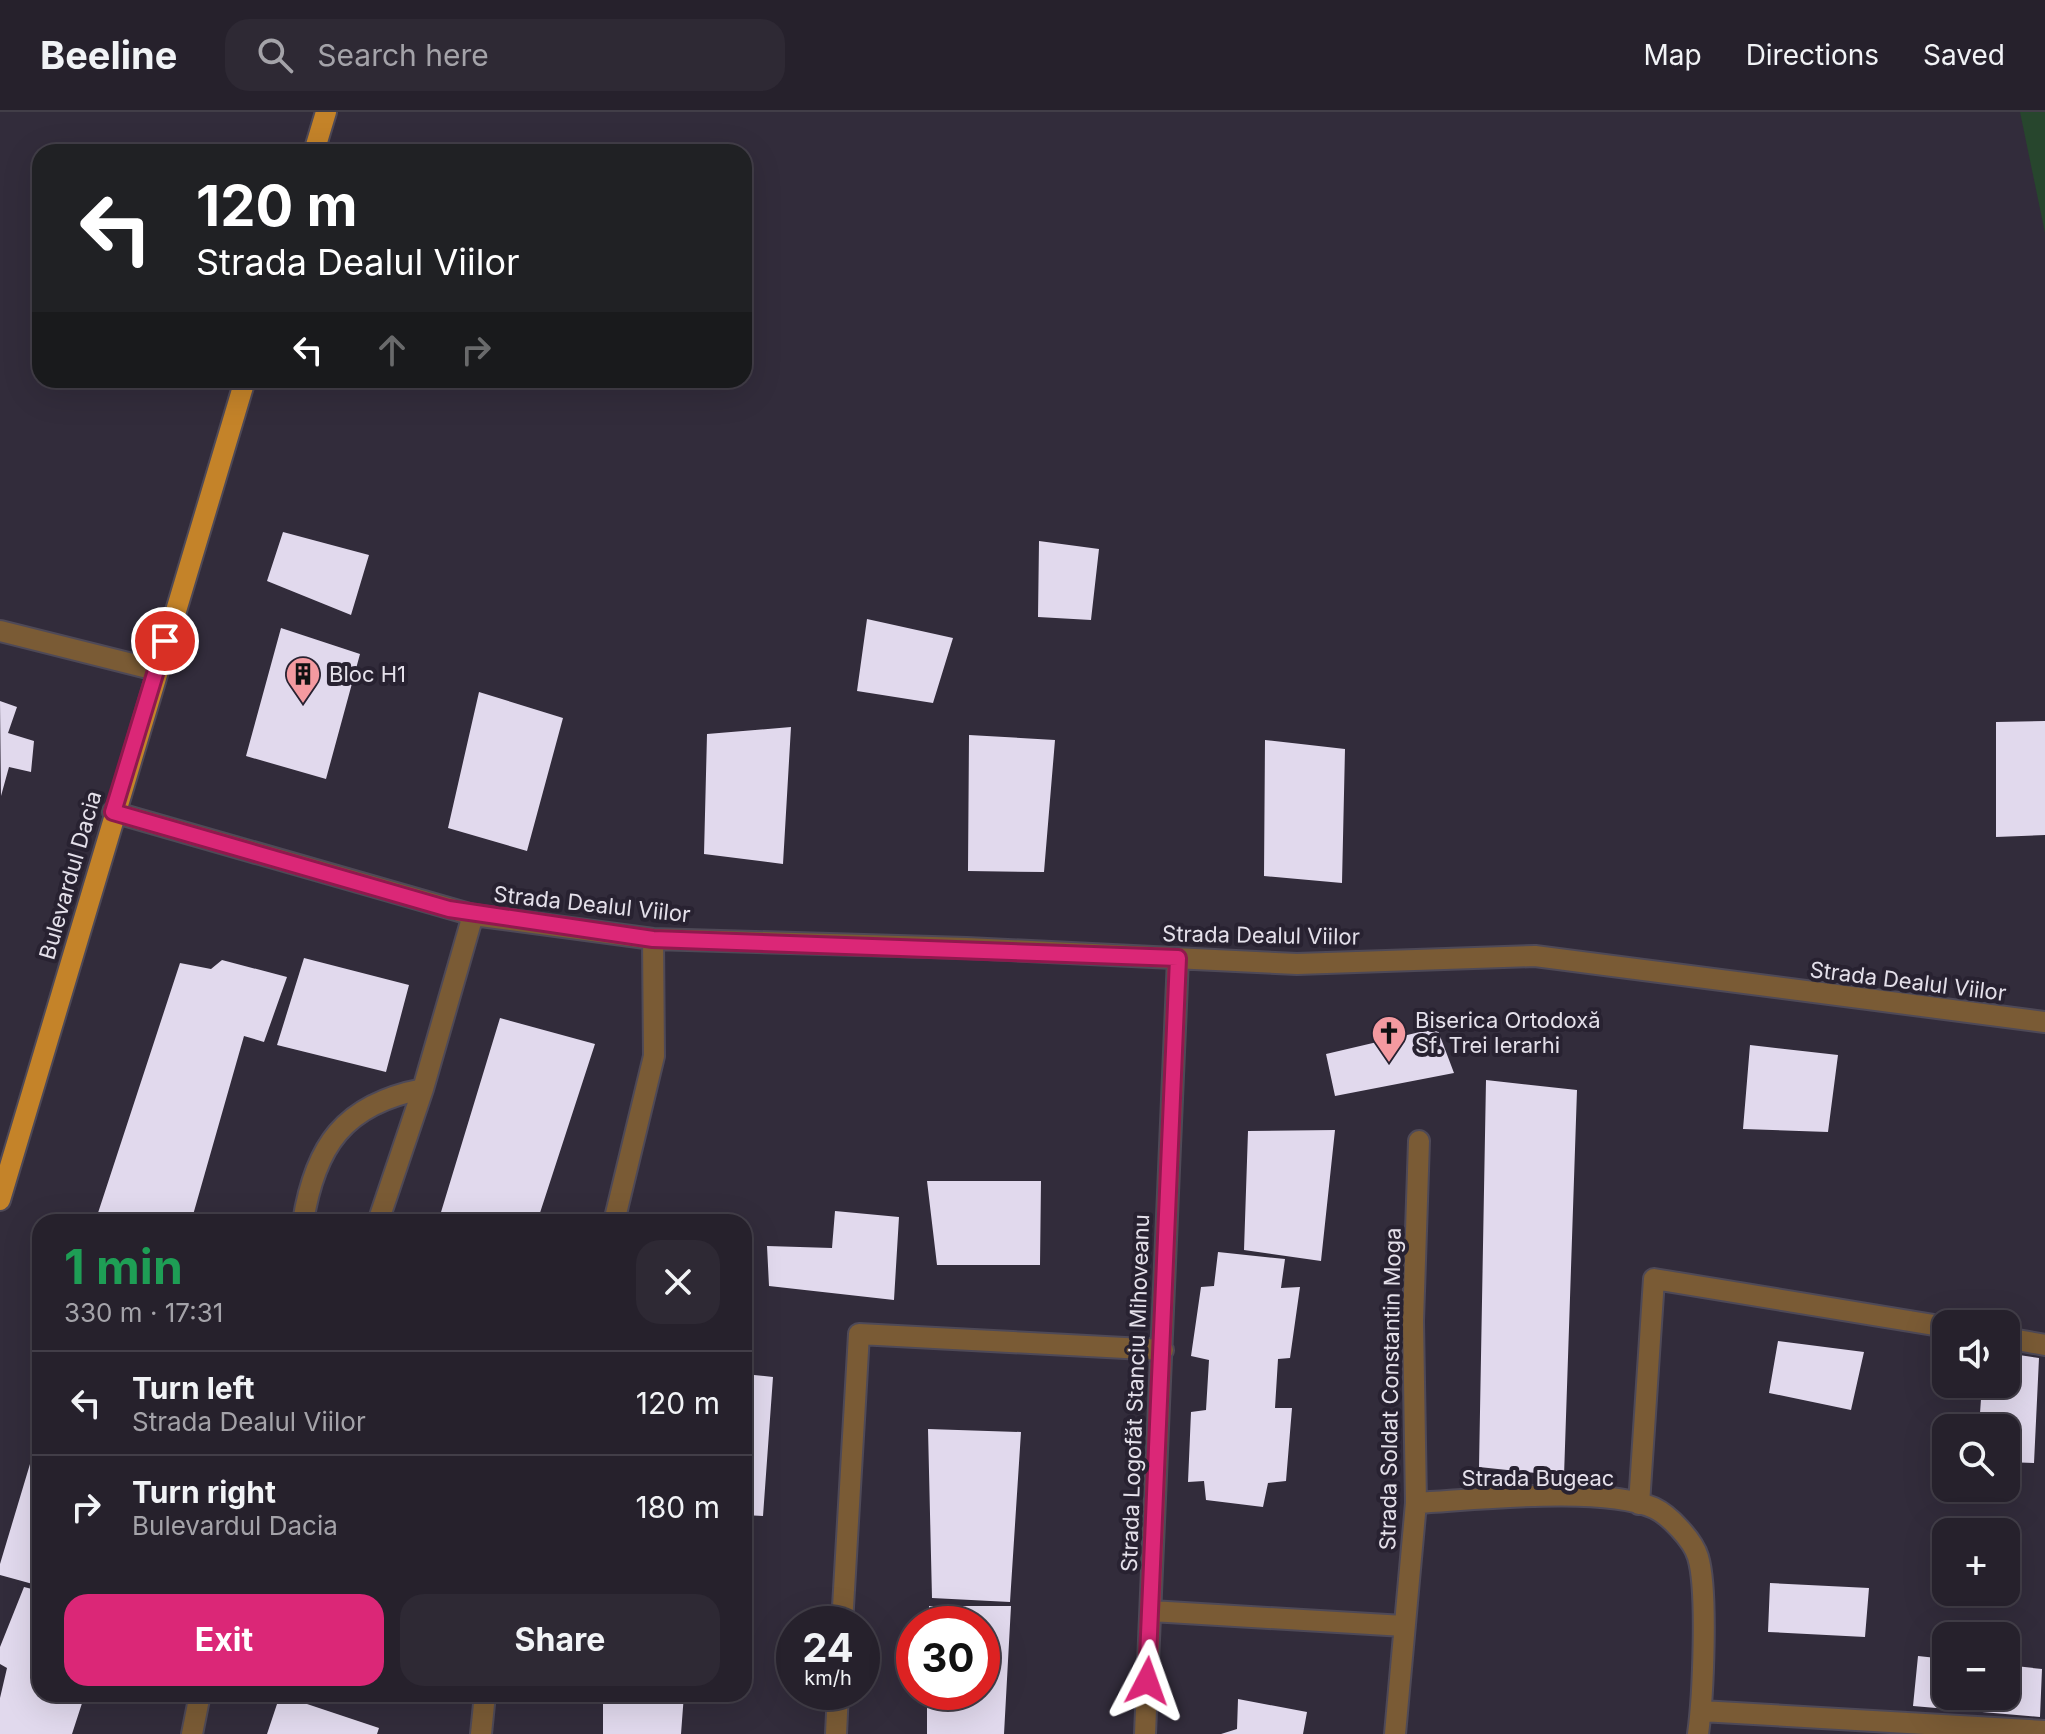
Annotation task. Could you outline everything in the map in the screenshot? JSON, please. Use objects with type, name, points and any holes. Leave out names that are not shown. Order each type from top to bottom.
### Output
[{"type":"main road","points":[[316,144],[326,112]]},
{"type":"main road","name":"Bulevardul Dacia","points":[[0,1200],[113,812],[243,388]]},
{"type":"street","points":[[0,631],[156,670]]},
{"type":"street","name":"Strada Dealul Viilor","points":[[113,812],[473,915],[653,939],[1297,964],[1535,956],[2045,1022]]},
{"type":"street","name":"Strada Dealul Viilor","points":[[381,1214],[423,1089],[473,915]]},
{"type":"street","points":[[616,1214],[654,1056],[653,939]]},
{"type":"street","name":"Strada Logofăt Stanciu Mihoveanu","points":[[1145,1734],[1178,958]]},
{"type":"street","points":[[304,1214],[310,1180],[329,1140],[362,1109],[393,1095],[423,1089]]},
{"type":"street","name":"Strada Soldat Constantin Moga","points":[[1395,1734],[1416,1503],[1413,1321],[1419,1141]]},
{"type":"street","points":[[1639,1504],[1654,1279],[1932,1325]]},
{"type":"street","points":[[843,1606],[859,1334],[1163,1350]]},
{"type":"street","points":[[2020,1341],[2045,1345]]},
{"type":"street","name":"Strada Bugeac","points":[[1416,1503],[1521,1497],[1597,1498],[1655,1508],[1676,1525],[1698,1555],[1702,1594],[1698,1734]]},
{"type":"street","points":[[1151,1611],[1404,1626]]},
{"type":"street","points":[[192,1734],[198,1702]]},
{"type":"street","points":[[481,1734],[484,1702]]},
{"type":"street","points":[[836,1734],[837,1710]]},
{"type":"street","points":[[1701,1711],[2045,1731]]},
{"type":"green space","points":[[2020,112],[2045,112],[2045,233]]},
{"type":"building","points":[[283,532],[369,555],[351,615],[267,581]]},
{"type":"building","points":[[1039,541],[1099,549],[1091,620],[1038,617]]},
{"type":"building","points":[[867,619],[953,638],[933,703],[857,691]]},
{"type":"building","name":"Bloc H1","points":[[281,628],[360,654],[326,779],[246,756]]},
{"type":"building","points":[[479,692],[563,718],[527,851],[448,828]]},
{"type":"building","points":[[0,701],[17,707],[8,733],[34,741],[31,772],[9,767],[1,796]]},
{"type":"building","points":[[2045,721],[2045,835],[1996,837],[1996,722]]},
{"type":"building","points":[[791,727],[783,864],[704,854],[707,734]]},
{"type":"building","points":[[969,735],[1055,740],[1044,872],[968,871]]},
{"type":"building","points":[[1265,740],[1345,749],[1342,883],[1264,876]]},
{"type":"building","points":[[304,958],[409,985],[386,1072],[277,1045]]},
{"type":"building","points":[[222,960],[287,977],[264,1042],[244,1036],[193,1214],[98,1214],[180,963],[211,969]]},
{"type":"building","points":[[500,1018],[595,1044],[540,1214],[440,1214]]},
{"type":"building","name":"Biserica Ortodoxă Sf. Trei Ierarhi","points":[[1437,1028],[1454,1073],[1335,1096],[1326,1054]]},
{"type":"building","points":[[1750,1045],[1838,1055],[1828,1132],[1743,1129]]},
{"type":"building","points":[[1486,1080],[1577,1090],[1564,1476],[1479,1467]]},
{"type":"building","points":[[1335,1130],[1321,1261],[1244,1250],[1248,1131]]},
{"type":"building","points":[[927,1181],[1041,1181],[1040,1265],[937,1265]]},
{"type":"building","points":[[835,1211],[899,1217],[894,1300],[769,1286],[767,1246],[832,1248]]},
{"type":"building","points":[[1218,1252],[1285,1259],[1281,1288],[1300,1287],[1290,1358],[1278,1359],[1275,1408],[1292,1408],[1286,1481],[1268,1483],[1263,1507],[1206,1500],[1204,1481],[1188,1482],[1191,1412],[1206,1410],[1209,1360],[1191,1356],[1201,1287],[1214,1286]]},
{"type":"building","points":[[1778,1341],[1864,1352],[1851,1410],[1769,1393]]},
{"type":"building","points":[[2020,1355],[2039,1358],[2034,1463],[2020,1462],[2020,1414],[1980,1414],[1981,1398],[2020,1398]]},
{"type":"building","points":[[752,1375],[773,1377],[763,1516],[752,1515]]},
{"type":"building","points":[[928,1429],[1021,1432],[1010,1602],[932,1598]]},
{"type":"building","points":[[32,1464],[32,1584],[0,1575],[0,1564]]},
{"type":"building","points":[[1770,1583],[1869,1588],[1865,1637],[1768,1632]]},
{"type":"building","points":[[24,1587],[32,1589],[32,1702],[82,1702],[72,1734],[0,1734],[0,1698],[7,1668],[0,1664],[0,1647]]},
{"type":"building","points":[[1000,1606],[1011,1606],[1004,1734],[927,1734],[927,1710],[1000,1710]]},
{"type":"building","points":[[1918,1656],[1932,1658],[1932,1708],[1913,1706]]},
{"type":"building","points":[[2020,1667],[2042,1669],[2040,1717],[1959,1710],[2020,1710]]},
{"type":"building","points":[[1238,1699],[1307,1712],[1303,1734],[1221,1734],[1237,1729]]},
{"type":"building","points":[[278,1702],[301,1702],[379,1728],[377,1734],[267,1734]]},
{"type":"building","points":[[603,1702],[683,1702],[681,1734],[603,1734]]},
{"type":"place","name":"Bloc H1","points":[[303,705]]},
{"type":"place","name":"Biserica Ortodoxă Sf. Trei Ierarhi","points":[[1389,1064]]},
{"type":"route","points":[[165,641],[113,812],[473,915],[653,939],[1178,958],[1147,1681]]}]
